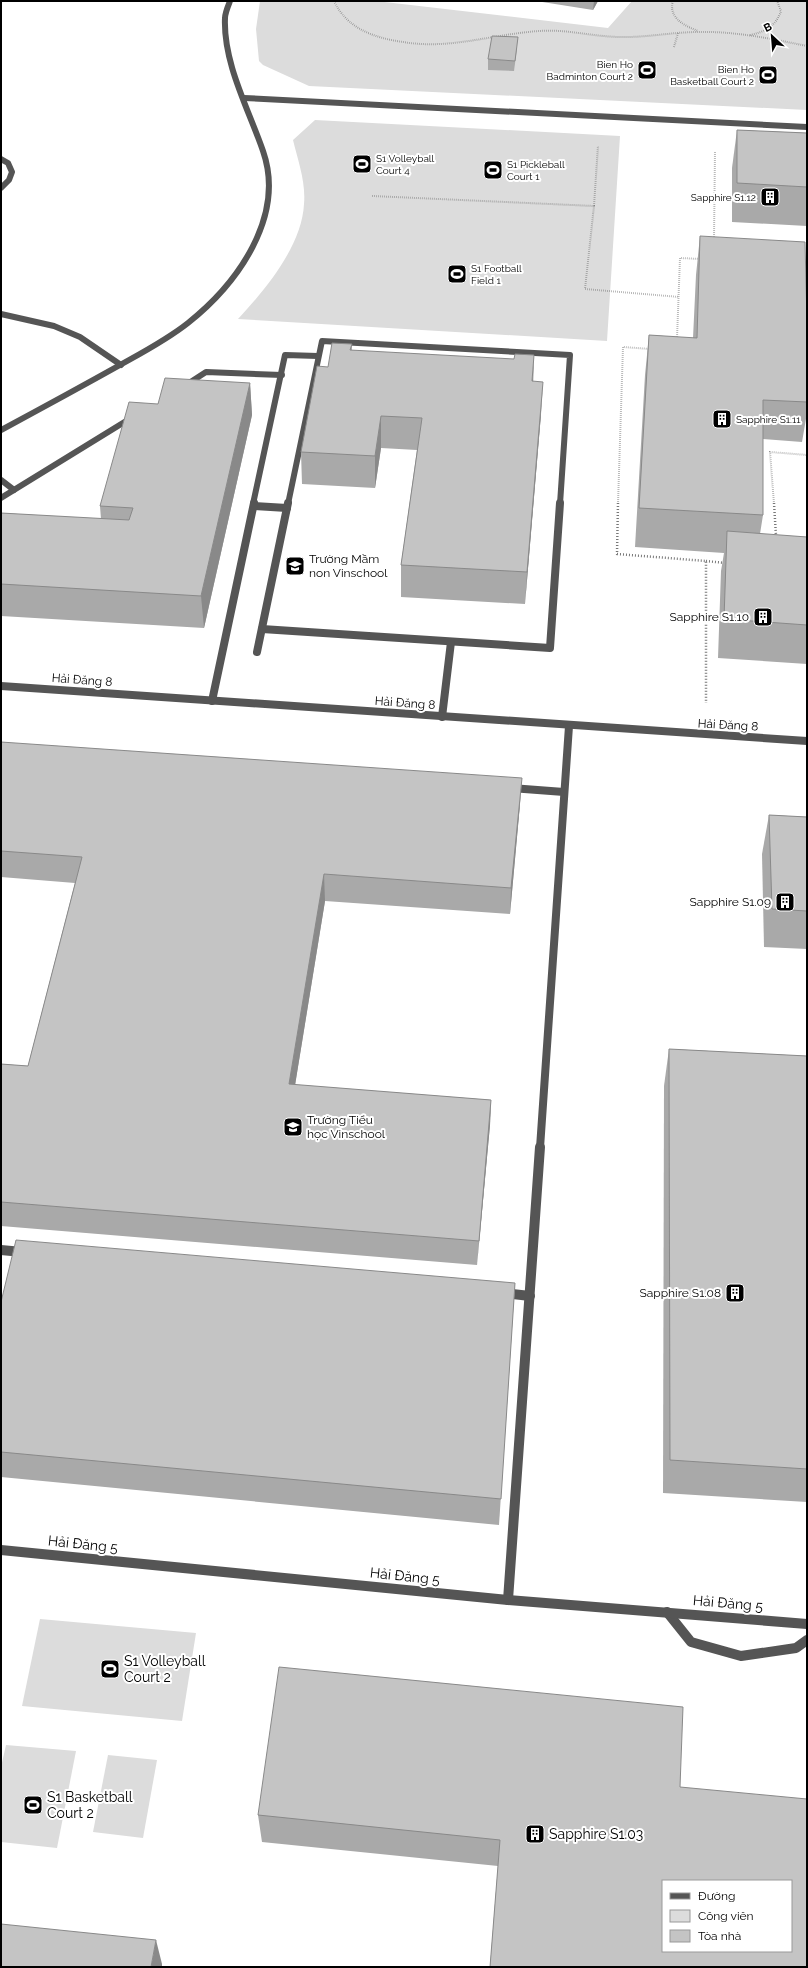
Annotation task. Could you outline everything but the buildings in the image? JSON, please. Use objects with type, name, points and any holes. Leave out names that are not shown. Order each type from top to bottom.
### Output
[{"type":"street","points":[[1,430],[121,365],[188,323],[208,305],[240,267],[257,236],[268,202],[268,169],[264,153],[227,52],[225,16],[230,1]]},
{"type":"street","points":[[244,98],[807,127]]},
{"type":"street","points":[[1,159],[8,164],[12,172],[9,180],[1,188]]},
{"type":"street","points":[[1,314],[54,326],[80,337],[121,365]]},
{"type":"street","points":[[257,652],[322,341],[570,355],[550,648],[262,629]]},
{"type":"street","points":[[212,701],[285,355],[318,356]]},
{"type":"street","points":[[180,388],[206,372],[282,375]]},
{"type":"street","points":[[1,498],[140,413]]},
{"type":"street","points":[[1,480],[14,490]]},
{"type":"street","points":[[254,506],[287,508]]},
{"type":"street","points":[[442,717],[451,642]]},
{"type":"street","name":"Hải Đăng 8","points":[[1,686],[569,726],[807,741]]},
{"type":"street","points":[[508,1600],[569,726]]},
{"type":"street","points":[[501,788],[564,792]]},
{"type":"street","points":[[1,1250],[33,1253]]},
{"type":"street","points":[[498,1293],[530,1296]]},
{"type":"street","name":"Hải Đăng 5","points":[[1,1550],[508,1600],[807,1624]]},
{"type":"street","points":[[667,1612],[691,1642],[741,1656],[796,1648],[807,1640]]},
{"type":"path","points":[[334,1],[345,19],[362,30],[384,39],[415,44],[451,44],[511,33],[540,30],[574,32],[618,38],[700,32],[746,36],[807,46]]},
{"type":"path","points":[[673,1],[671,4],[672,13],[679,21],[690,29],[700,32]]},
{"type":"path","points":[[746,36],[757,34],[770,28],[778,21],[781,11],[777,1]]},
{"type":"path","points":[[674,47],[678,33]]},
{"type":"path","points":[[598,144],[594,206],[585,289],[679,297]]},
{"type":"path","points":[[714,245],[715,151]]},
{"type":"path","points":[[372,196],[594,206]]},
{"type":"path","points":[[677,343],[680,258],[701,260]]},
{"type":"path","points":[[654,349],[623,347],[617,554],[728,563]]},
{"type":"path","points":[[777,543],[770,452],[807,455]]},
{"type":"path","points":[[706,561],[706,706]]},
{"type":"green space","points":[[260,1],[376,1],[608,28],[632,1],[807,1],[807,110],[309,86],[263,65],[259,61],[256,29]]},
{"type":"green space","points":[[315,120],[620,136],[607,341],[238,319],[270,281],[297,236],[302,220],[304,188],[293,140]]},
{"type":"green space","name":"S1 Volleyball Court 2","points":[[40,1619],[196,1633],[182,1721],[22,1706]]},
{"type":"green space","name":"S1 Basketball Court 2","points":[[6,1745],[76,1751],[57,1848],[1,1842],[1,1767]]},
{"type":"green space","points":[[108,1755],[157,1760],[143,1838],[93,1832]]},
{"type":"place","name":"Bien Ho Badminton Court 2","points":[[647,70]]},
{"type":"place","name":"Bien Ho Basketball Court 2","points":[[768,75]]},
{"type":"place","name":"S1 Volleyball Court 4","points":[[362,164]]},
{"type":"place","name":"S1 Pickleball Court 1","points":[[493,170]]},
{"type":"place","name":"Sapphire S1.12","points":[[770,197]]},
{"type":"place","name":"S1 Football Field 1","points":[[457,274]]},
{"type":"place","name":"Sapphire S1.11","points":[[722,419]]},
{"type":"place","name":"Trường Mầm non Vinschool","points":[[295,566]]},
{"type":"place","name":"Sapphire S1.10","points":[[763,617]]},
{"type":"place","name":"Sapphire S1.09","points":[[785,902]]},
{"type":"place","name":"Trường Tiểu học Vinschool","points":[[293,1127]]},
{"type":"place","name":"Sapphire S1.08","points":[[735,1293]]},
{"type":"place","name":"S1 Volleyball Court 2","points":[[110,1669]]},
{"type":"place","name":"S1 Basketball Court 2","points":[[33,1805]]},
{"type":"place","name":"Sapphire S1.03","points":[[535,1834]]}]
